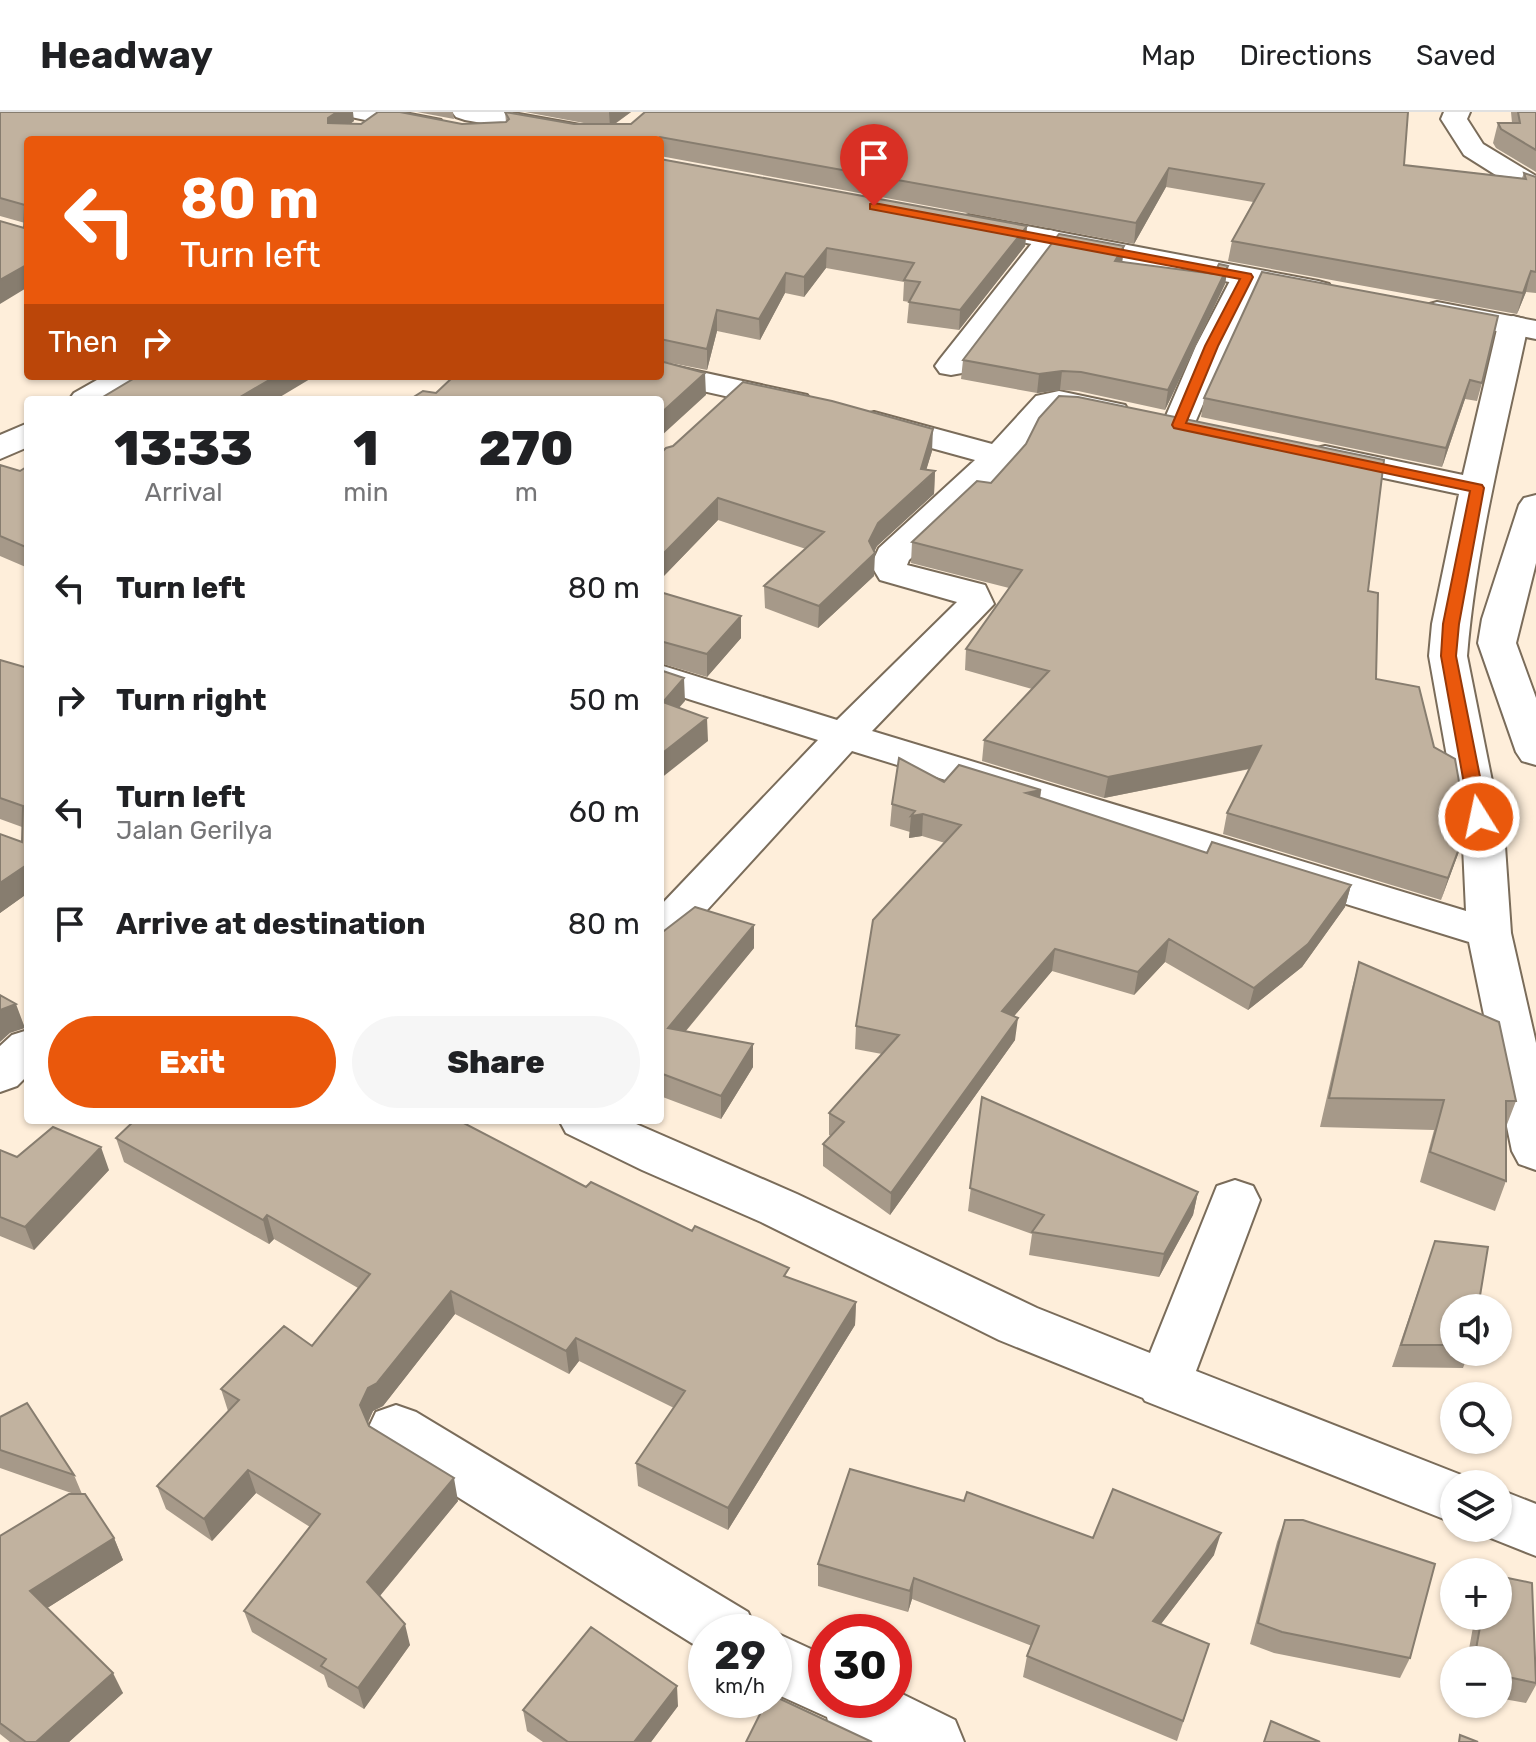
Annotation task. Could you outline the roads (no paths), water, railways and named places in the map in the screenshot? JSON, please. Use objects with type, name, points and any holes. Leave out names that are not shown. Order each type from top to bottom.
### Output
[{"type":"main road","points":[[465,112],[596,136]]},
{"type":"main road","points":[[1457,112],[1454,119],[1473,149],[1536,188]]},
{"type":"main road","points":[[367,120],[471,136]]},
{"type":"main road","points":[[623,136],[640,121]]},
{"type":"main road","points":[[950,211],[1338,283],[1247,277],[1050,239],[950,211]]},
{"type":"main road","points":[[951,366],[1050,239]]},
{"type":"main road","points":[[664,929],[846,734],[976,604],[972,593],[893,572],[889,565],[892,556],[999,456],[1047,403],[1068,403],[1192,428],[1212,346],[1247,277]]},
{"type":"main road","points":[[1416,298],[1530,321],[1477,488],[1451,624],[1448,656],[1484,846],[1489,933],[1536,1151]]},
{"type":"main road","points":[[664,373],[832,410],[999,456]]},
{"type":"main road","points":[[92,396],[120,380]]},
{"type":"main road","points":[[703,419],[736,388]]},
{"type":"main road","points":[[0,449],[24,435]]},
{"type":"main road","points":[[1291,449],[1477,488]]},
{"type":"main road","points":[[0,462],[24,471]]},
{"type":"main road","points":[[1536,505],[1501,619],[1497,643],[1536,752]]},
{"type":"main road","points":[[664,678],[991,782],[1489,933]]},
{"type":"main road","points":[[0,1074],[24,1051]]},
{"type":"main road","points":[[591,1124],[659,1157],[779,1208],[1018,1324],[1164,1385],[1440,1493]]},
{"type":"main road","points":[[1164,1385],[1235,1200]]},
{"type":"main road","points":[[396,1429],[698,1614]]},
{"type":"main road","points":[[1512,1521],[1536,1530]]},
{"type":"main road","points":[[886,1718],[933,1742]]}]
